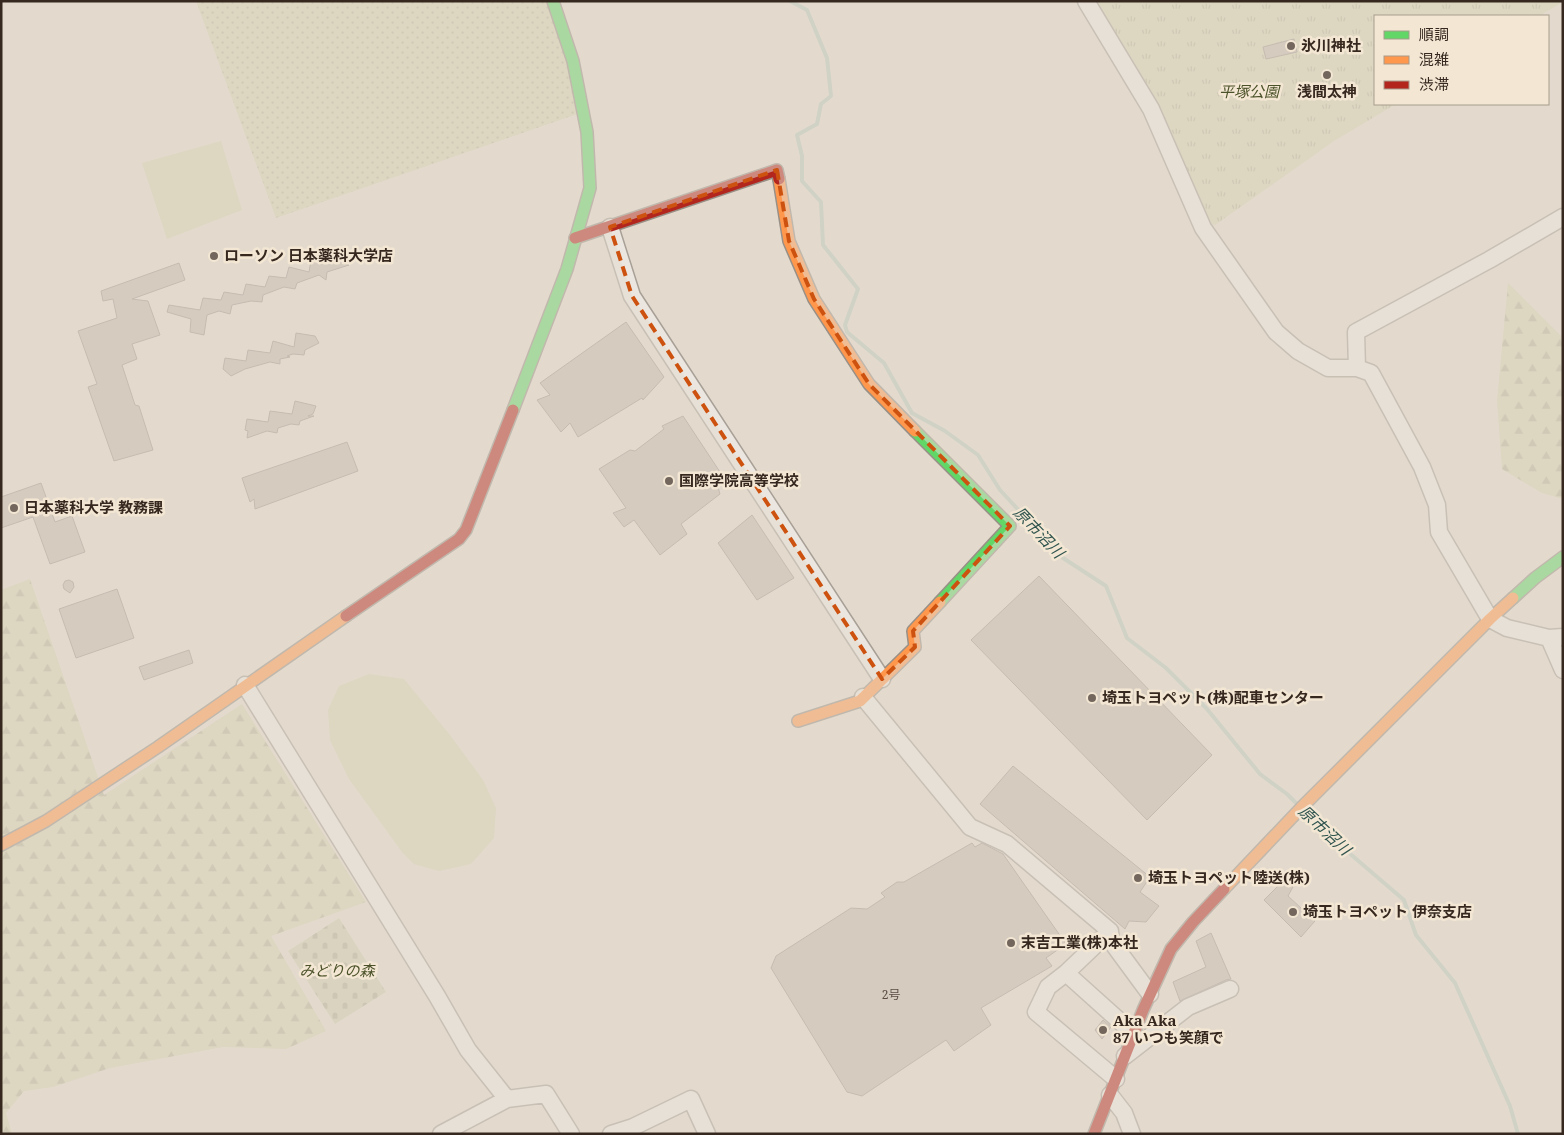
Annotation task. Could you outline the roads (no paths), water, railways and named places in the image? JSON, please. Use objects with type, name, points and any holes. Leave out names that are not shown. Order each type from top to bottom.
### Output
[{"type":"street","points":[[1,845],[46,820],[158,747],[245,684],[459,540],[473,512],[563,278],[590,188],[587,132],[572,61],[553,1]]},
{"type":"street","points":[[1086,1],[1151,109],[1204,228],[1276,332],[1298,351],[1328,368],[1357,368],[1371,373],[1422,467],[1438,505],[1439,532],[1490,619],[1507,628],[1556,637],[1563,670]]},
{"type":"street","points":[[575,238],[777,170],[789,241],[814,299],[869,384],[1010,526],[913,631],[915,647],[860,701],[798,720]]},
{"type":"street","points":[[1357,368],[1356,332],[1489,260],[1563,217]]},
{"type":"street","points":[[610,226],[632,296],[882,679]]},
{"type":"street","points":[[1094,1134],[1150,994],[1171,949],[1193,922],[1298,811],[1490,619],[1535,578],[1563,557]]},
{"type":"street","points":[[245,684],[437,996],[468,1050],[507,1099]]},
{"type":"street","points":[[864,697],[970,827],[1006,844],[1110,931],[1111,941],[1150,994]]},
{"type":"street","points":[[1110,931],[1066,973],[1048,987],[1036,1012],[1116,1079]]},
{"type":"street","points":[[1066,973],[1134,1034]]},
{"type":"street","points":[[1125,1056],[1188,1007],[1230,989]]},
{"type":"street","points":[[441,1134],[507,1099],[546,1094],[571,1134]]},
{"type":"street","points":[[1110,1095],[1124,1113],[1132,1134]]},
{"type":"street","points":[[611,1134],[632,1127],[691,1099],[707,1134]]},
{"type":"waterway","name":"原市沼川","points":[[790,1],[807,10],[827,58],[831,96],[821,104],[817,124],[797,135],[802,156],[802,181],[821,202],[823,245],[858,289],[845,325],[847,332],[884,363],[912,413],[945,431],[978,455],[1000,490],[1063,558],[1106,586],[1127,638],[1166,668],[1207,709],[1260,774],[1296,803]]},
{"type":"waterway","name":"原市沼川","points":[[1306,814],[1404,900],[1416,935],[1455,983],[1510,1106],[1518,1134]]},
{"type":"place","name":"氷川神社","points":[[1291,46]]},
{"type":"place","name":"浅間太神","points":[[1327,75]]},
{"type":"place","name":"ローソン 日本薬科大学店","points":[[214,256]]},
{"type":"place","name":"国際学院高等学校","points":[[669,481]]},
{"type":"place","name":"日本薬科大学 教務課","points":[[14,508]]},
{"type":"place","name":"埼玉トヨペット(株)配車センター","points":[[1092,698]]},
{"type":"place","name":"埼玉トヨペット陸送(株)","points":[[1138,878]]},
{"type":"place","name":"埼玉トヨペット 伊奈支店","points":[[1293,912]]},
{"type":"place","name":"末吉工業(株)本社","points":[[1011,943]]},
{"type":"place","name":"Aka Aka 87 いつも笑顔で","points":[[1103,1030]]},
{"type":"park label","name":"平塚公園","points":[[1249,92]]},
{"type":"park label","name":"みどりの森","points":[[337,971]]}]
